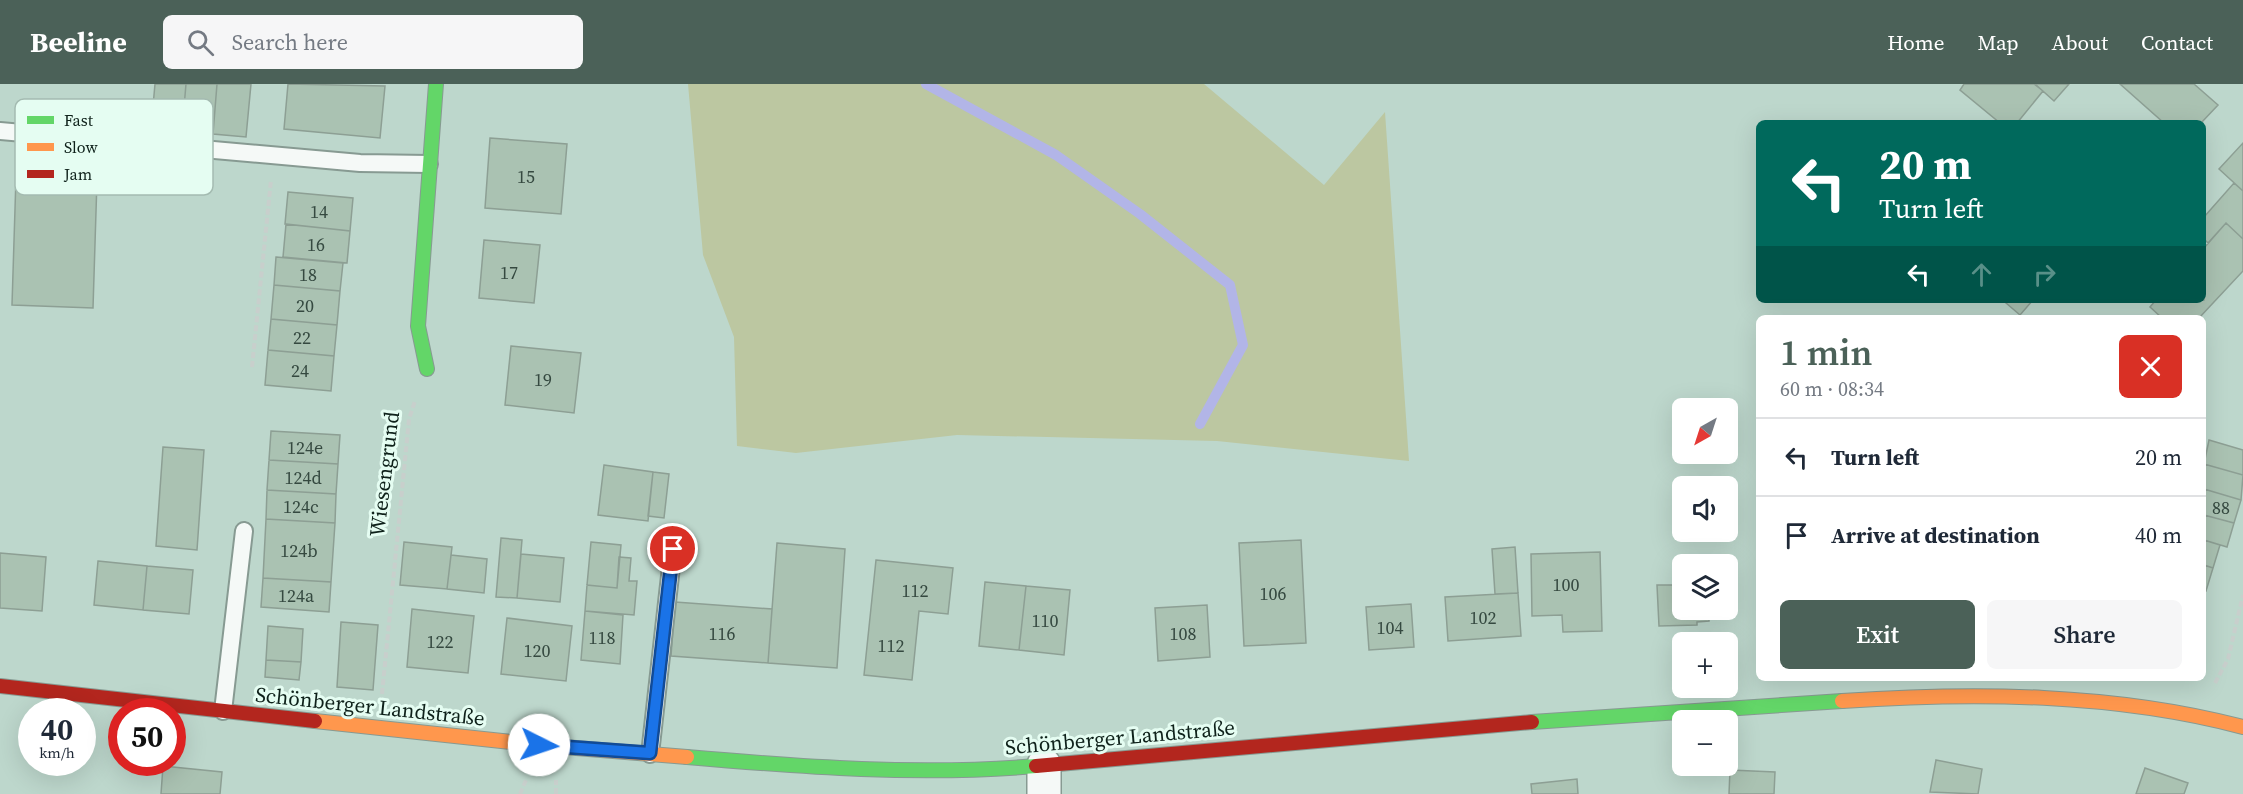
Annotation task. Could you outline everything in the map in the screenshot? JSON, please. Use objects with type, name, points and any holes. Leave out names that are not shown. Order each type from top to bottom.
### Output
[{"type":"main road","points":[[427,369],[418,327],[436,84]]},
{"type":"main road","name":"Schönberger Landstraße","points":[[0,686],[379,729],[800,767],[884,769],[1044,779],[1489,726],[1918,696],[2040,699],[2197,715],[2243,727]]},
{"type":"lane","points":[[0,131],[15,132]]},
{"type":"lane","points":[[213,150],[360,163],[429,164]]},
{"type":"lane","points":[[223,711],[244,531]]},
{"type":"lane","points":[[650,753],[673,549]]},
{"type":"path","points":[[252,367],[273,155]]},
{"type":"path","name":"Wiesengrund","points":[[379,729],[409,419],[427,369]]},
{"type":"path","points":[[2197,715],[2228,659],[2243,595]]},
{"type":"green space","points":[[688,84],[1204,84],[1324,185],[1385,112],[1409,461],[1217,441],[957,435],[796,453],[737,446],[734,337],[703,255]]},
{"type":"building","points":[[155,84],[186,84],[185,99],[154,99]]},
{"type":"building","points":[[186,84],[217,84],[213,134],[213,99],[185,99]]},
{"type":"building","points":[[217,84],[251,84],[246,137],[213,134]]},
{"type":"building","points":[[288,84],[385,86],[380,138],[284,129]]},
{"type":"building","points":[[1964,84],[2034,84],[2043,91],[2019,120],[1996,120],[1960,90]]},
{"type":"building","points":[[2035,84],[2069,84],[2054,101]]},
{"type":"building","points":[[2120,84],[2194,84],[2218,105],[2204,120],[2161,120]]},
{"type":"building","points":[[490,138],[567,144],[561,214],[485,208]]},
{"type":"building","points":[[2243,143],[2243,191],[2219,169]]},
{"type":"building","points":[[2234,183],[2243,191],[2243,239],[2226,223],[2208,243],[2206,241],[2206,215]]},
{"type":"building","points":[[288,192],[353,198],[350,231],[285,224]]},
{"type":"building","points":[[15,195],[97,195],[93,308],[12,305]]},
{"type":"building","points":[[2226,223],[2243,239],[2243,271],[2202,315],[2159,315],[2150,307],[2153,303],[2206,303],[2206,246]]},
{"type":"building","points":[[286,224],[350,231],[347,263],[283,257]]},
{"type":"building","points":[[484,240],[540,245],[534,303],[479,298]]},
{"type":"building","points":[[276,257],[343,263],[340,291],[274,285]]},
{"type":"building","points":[[274,285],[340,291],[337,325],[271,319]]},
{"type":"building","points":[[2006,303],[2030,303],[2020,315]]},
{"type":"building","points":[[271,319],[337,325],[334,356],[268,350]]},
{"type":"building","points":[[511,346],[581,353],[574,413],[505,405]]},
{"type":"building","points":[[268,350],[334,356],[331,391],[265,385]]},
{"type":"building","points":[[271,431],[340,435],[338,464],[269,460]]},
{"type":"building","points":[[2209,440],[2243,450],[2243,475],[2206,465]]},
{"type":"building","points":[[163,447],[204,450],[197,550],[156,546]]},
{"type":"building","points":[[269,460],[338,464],[336,494],[267,490]]},
{"type":"building","points":[[604,465],[653,472],[648,521],[598,515]]},
{"type":"building","points":[[2206,465],[2243,475],[2241,500],[2206,490]]},
{"type":"building","points":[[653,472],[669,474],[664,518],[648,516]]},
{"type":"building","points":[[267,490],[336,494],[335,523],[266,519]]},
{"type":"building","points":[[2206,490],[2241,500],[2234,523],[2206,516]]},
{"type":"building","points":[[2206,516],[2234,523],[2227,547],[2206,541]]},
{"type":"building","points":[[266,519],[335,523],[331,582],[263,578]]},
{"type":"building","points":[[501,538],[522,540],[517,598],[496,597]]},
{"type":"building","points":[[1301,540],[1306,643],[1244,646],[1239,543]]},
{"type":"building","points":[[2206,541],[2220,545],[2213,568],[2206,566]]},
{"type":"building","points":[[404,542],[452,547],[447,589],[400,585]]},
{"type":"building","points":[[591,542],[621,545],[617,588],[587,585]]},
{"type":"building","points":[[777,543],[845,549],[837,668],[768,663]]},
{"type":"building","points":[[1515,547],[1518,593],[1495,594],[1492,549]]},
{"type":"building","points":[[1600,552],[1602,631],[1563,632],[1562,615],[1532,616],[1531,554]]},
{"type":"building","points":[[0,553],[46,557],[42,611],[0,608]]},
{"type":"building","points":[[521,554],[564,558],[560,602],[517,598]]},
{"type":"building","points":[[451,555],[487,559],[484,593],[447,589]]},
{"type":"building","points":[[619,557],[631,558],[629,581],[637,581],[634,615],[585,611],[587,585],[617,588]]},
{"type":"building","points":[[876,560],[953,568],[948,614],[919,611],[912,680],[864,675]]},
{"type":"building","points":[[98,561],[147,566],[143,610],[94,605]]},
{"type":"building","points":[[147,566],[193,570],[189,614],[143,610]]},
{"type":"building","points":[[2206,566],[2213,568],[2206,591]]},
{"type":"building","points":[[263,578],[331,582],[329,612],[261,607]]},
{"type":"building","points":[[985,582],[1026,586],[1019,650],[979,646]]},
{"type":"building","points":[[1657,585],[1672,585],[1672,620],[1709,620],[1697,622],[1697,625],[1659,626]]},
{"type":"building","points":[[1026,586],[1070,590],[1064,655],[1019,650]]},
{"type":"building","points":[[1518,593],[1521,636],[1448,641],[1445,597]]},
{"type":"building","points":[[675,602],[772,609],[768,663],[671,656]]},
{"type":"building","points":[[1411,604],[1414,647],[1369,650],[1366,607]]},
{"type":"building","points":[[1207,605],[1210,657],[1158,661],[1155,608]]},
{"type":"building","points":[[412,609],[474,616],[468,673],[407,667]]},
{"type":"building","points":[[585,611],[623,615],[620,664],[581,660]]},
{"type":"building","points":[[507,618],[572,626],[566,681],[501,674]]},
{"type":"building","points":[[341,622],[378,625],[373,690],[337,687]]},
{"type":"building","points":[[268,626],[303,629],[301,662],[266,660]]},
{"type":"building","points":[[266,660],[301,662],[299,680],[265,677]]},
{"type":"building","points":[[1936,760],[1982,769],[1978,794],[1930,792]]},
{"type":"building","points":[[186,768],[222,772],[220,794],[161,794],[162,776],[186,776]]},
{"type":"building","points":[[2145,768],[2188,783],[2184,794],[2136,794]]},
{"type":"building","points":[[1738,770],[1775,772],[1774,794],[1729,794],[1730,776],[1738,776]]},
{"type":"building","points":[[1577,779],[1578,794],[1532,794],[1531,784]]},
{"type":"waterway","points":[[926,84],[1056,155],[1140,214],[1230,285],[1243,345],[1200,424]]},
{"type":"traffic: fast","points":[[427,369],[418,326],[436,84]]},
{"type":"traffic: fast","points":[[1532,722],[1842,701]]},
{"type":"traffic: fast","points":[[687,757],[861,769],[949,770],[1036,766]]},
{"type":"traffic: slow","points":[[1842,701],[1942,696],[2094,701],[2144,707],[2243,727]]},
{"type":"traffic: slow","points":[[315,721],[539,745],[687,757]]},
{"type":"traffic: jam","points":[[0,686],[315,721]]},
{"type":"traffic: jam","points":[[1036,766],[1532,722]]},
{"type":"route","points":[[539,745],[650,753],[673,549]]}]
